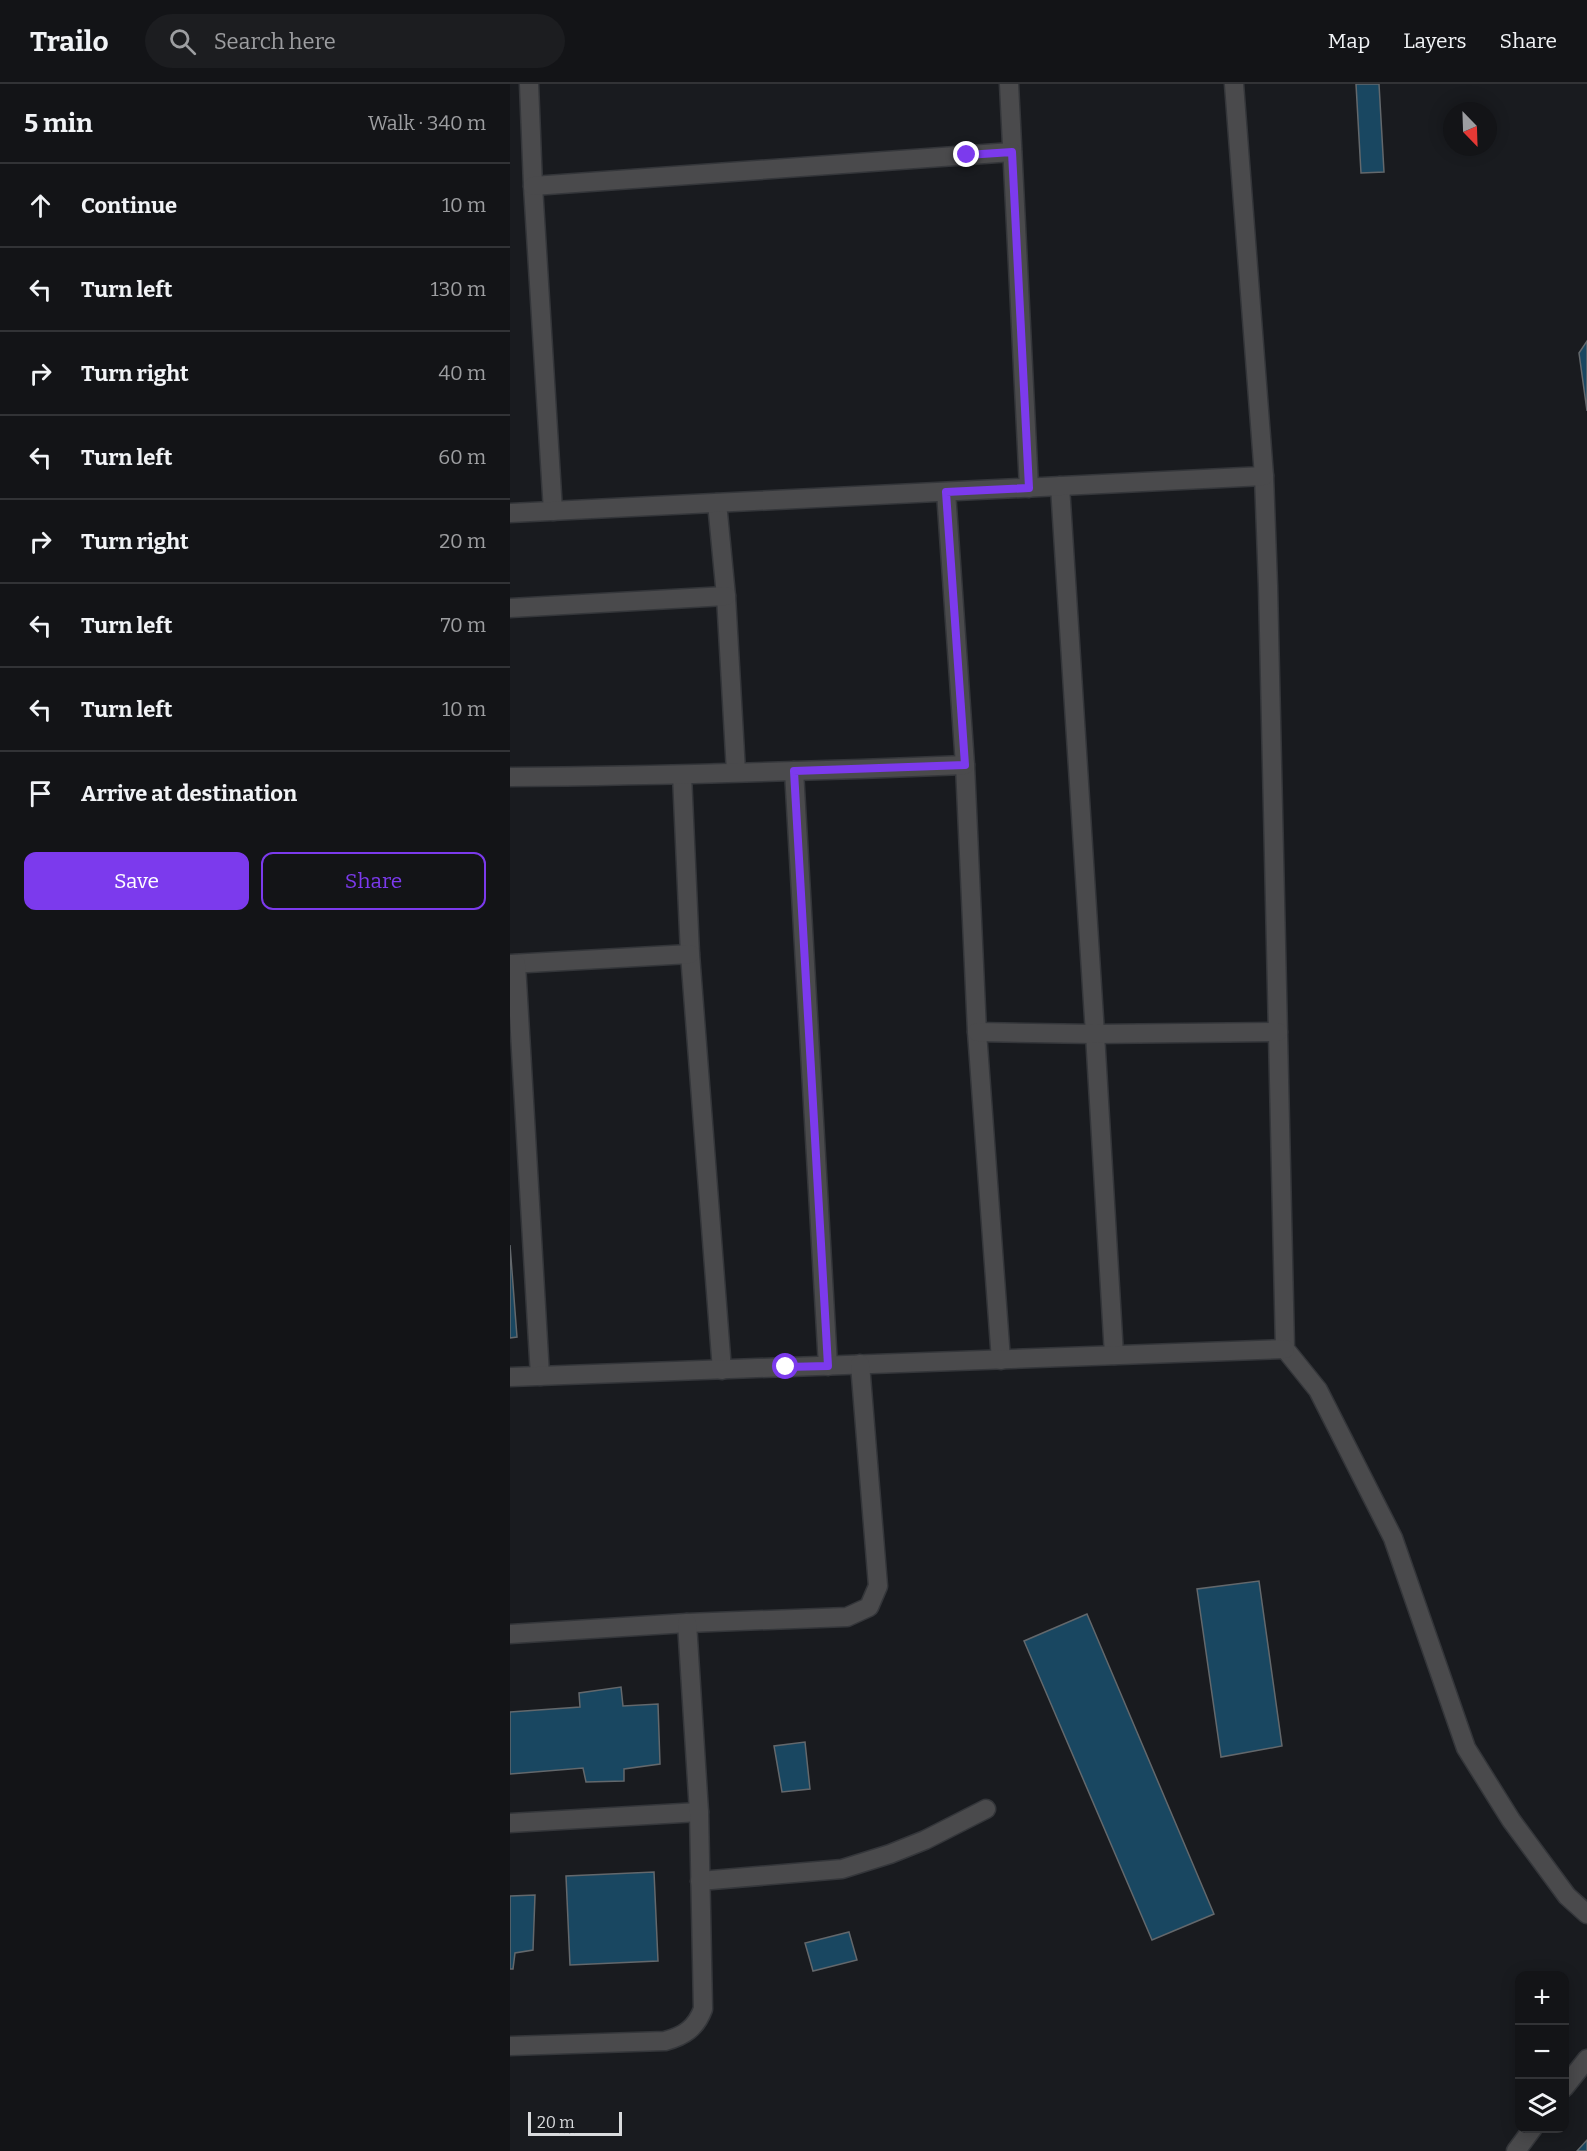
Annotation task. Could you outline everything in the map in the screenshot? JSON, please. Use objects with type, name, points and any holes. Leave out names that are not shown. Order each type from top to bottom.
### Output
[{"type":"street","points":[[529,84],[553,511]]},
{"type":"street","points":[[1009,84],[1029,488]]},
{"type":"street","points":[[1234,84],[1264,477],[1285,1349],[1318,1390],[1393,1538],[1466,1748],[1511,1820],[1568,1896],[1587,1914]]},
{"type":"street","points":[[533,186],[1012,152]]},
{"type":"street","points":[[510,513],[1264,477]]},
{"type":"street","points":[[1060,486],[1114,1355]]},
{"type":"street","points":[[946,492],[965,765],[977,1032],[1001,1360]]},
{"type":"street","points":[[717,503],[726,596],[736,772]]},
{"type":"street","points":[[510,608],[726,596]]},
{"type":"street","points":[[510,777],[682,776],[736,772],[965,765]]},
{"type":"street","points":[[794,771],[828,1366]]},
{"type":"street","points":[[682,776],[690,954],[722,1370]]},
{"type":"street","points":[[540,1376],[513,964],[690,954]]},
{"type":"street","points":[[977,1032],[1095,1034],[1278,1032]]},
{"type":"street","points":[[510,1377],[1285,1349]]},
{"type":"street","points":[[510,1634],[687,1623],[847,1617],[869,1607],[878,1586],[860,1364]]},
{"type":"street","points":[[510,2046],[665,2041],[680,2037],[699,2020],[703,2009],[699,1812],[687,1623]]},
{"type":"street","points":[[700,1881],[842,1869],[890,1854],[986,1809]]},
{"type":"street","points":[[510,1823],[699,1812]]},
{"type":"street","points":[[1569,2082],[1587,2059]]},
{"type":"street","points":[[1516,2151],[1529,2133]]},
{"type":"building","points":[[1356,84],[1379,84],[1384,172],[1361,173]]},
{"type":"building","points":[[1587,341],[1587,411],[1579,353]]},
{"type":"building","points":[[510,1245],[517,1337],[510,1338]]},
{"type":"building","points":[[1259,1581],[1282,1746],[1221,1757],[1197,1589]]},
{"type":"building","points":[[1087,1614],[1214,1914],[1152,1940],[1024,1641]]},
{"type":"building","points":[[621,1687],[623,1706],[658,1704],[660,1764],[624,1769],[624,1781],[586,1782],[583,1768],[510,1774],[510,1712],[580,1707],[579,1693]]},
{"type":"building","points":[[805,1742],[810,1789],[782,1792],[774,1746]]},
{"type":"building","points":[[654,1872],[658,1961],[570,1965],[566,1876]]},
{"type":"building","points":[[535,1895],[533,1950],[515,1953],[513,1969],[510,1969],[510,1896]]},
{"type":"building","points":[[849,1932],[857,1960],[813,1971],[805,1943]]},
{"type":"building","points":[[1587,2140],[1587,2151],[1577,2151]]},
{"type":"route","points":[[786,1367],[828,1366],[794,771],[965,765],[946,492],[1029,488],[1012,152],[967,155]]}]
